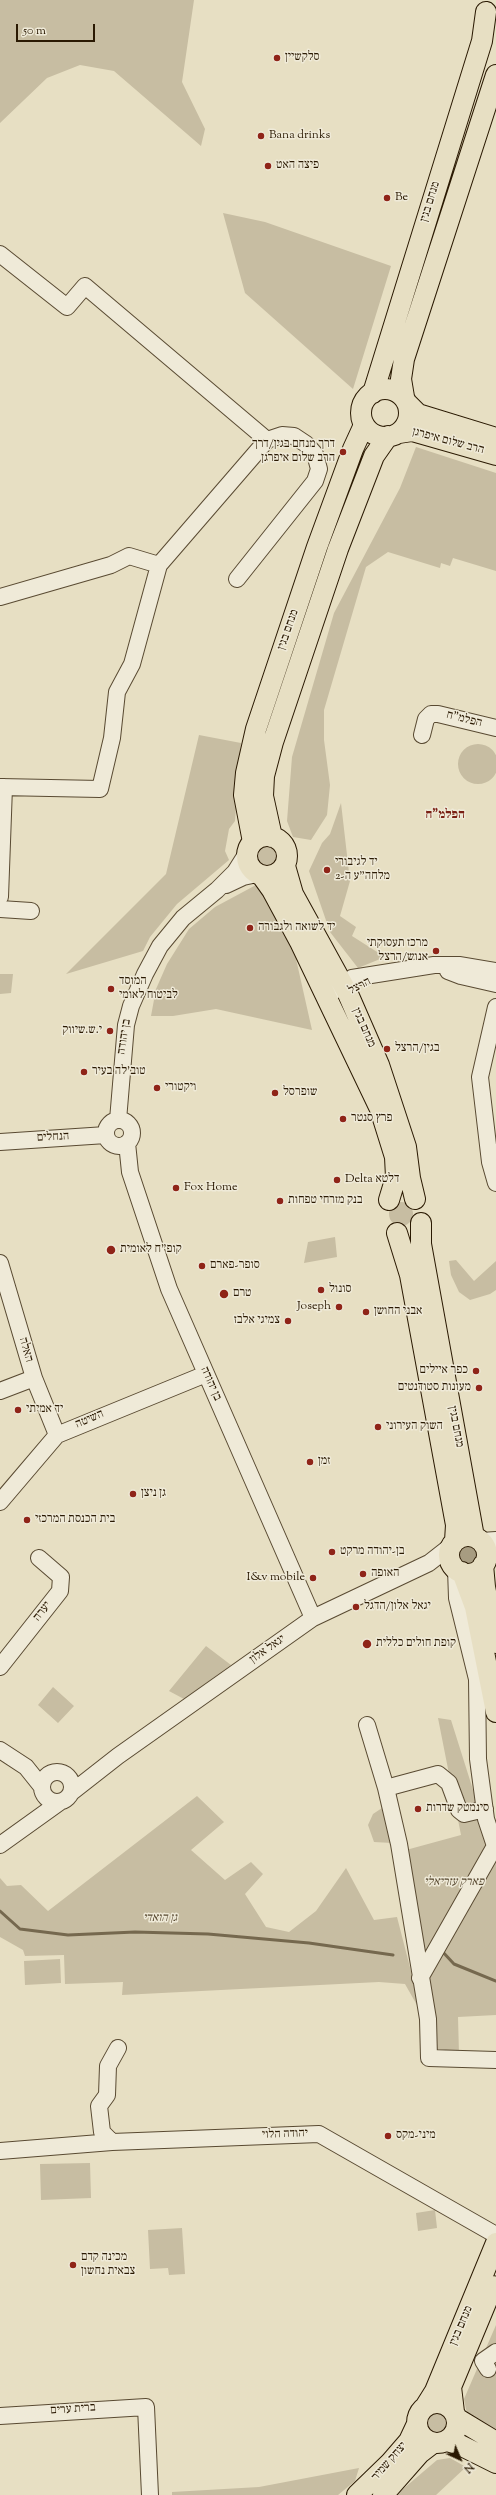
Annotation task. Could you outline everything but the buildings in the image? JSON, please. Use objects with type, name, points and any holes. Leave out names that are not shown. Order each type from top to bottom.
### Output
[{"type":"main road","name":"מנחם בגין","points":[[373,393],[482,41],[489,11]]},
{"type":"main road","name":"מנחם בגין","points":[[406,400],[401,379],[404,359],[496,75]]},
{"type":"main road","points":[[391,390],[406,400],[410,410],[408,423],[394,435],[372,432],[361,420],[361,407],[373,393],[391,390]]},
{"type":"main road","name":"הרב שלום איפרגן","points":[[406,400],[418,414],[496,438]]},
{"type":"main road","name":"מנחם בגין","points":[[250,847],[244,794],[246,773],[256,729],[317,547],[353,449],[364,425]]},
{"type":"main road","name":"הרב שלום איפרגן","points":[[394,435],[412,431],[496,455]]},
{"type":"main road","name":"מנחם בגין","points":[[272,837],[263,796],[264,776],[273,742],[338,549],[374,456],[394,435]]},
{"type":"main road","points":[[262,837],[272,837],[278,839],[285,846],[287,857],[285,866],[275,875],[260,875],[248,864],[250,847],[262,837]]},
{"type":"main road","name":"מנחם בגין","points":[[285,866],[292,894],[345,989],[379,1065],[395,1107],[406,1147],[410,1178],[415,1199]]},
{"type":"main road","name":"מנחם בגין","points":[[260,875],[272,890],[327,997],[356,1056],[389,1134],[395,1157],[396,1177],[389,1200]]},
{"type":"main road","points":[[400,1195],[415,1199],[422,1209],[421,1223],[411,1232],[397,1233],[388,1227],[384,1219],[384,1208],[389,1200],[400,1195]]},
{"type":"main road","name":"מנחם בגין","points":[[421,1223],[421,1244],[489,1549],[485,1587],[496,1643]]},
{"type":"main road","name":"מנחם בגין","points":[[397,1233],[410,1275],[456,1525],[453,1543]]},
{"type":"main road","points":[[456,1569],[474,1572],[489,1549],[463,1536],[453,1543],[449,1554],[456,1569],[475,1607],[496,1712]]},
{"type":"main road","name":"מנחם בגין","points":[[421,2415],[435,2391],[496,2243]]},
{"type":"main road","name":"מנחם בגין","points":[[456,2415],[451,2387],[496,2280]]},
{"type":"main road","points":[[496,2442],[440,2403],[434,2402],[421,2415],[421,2436],[496,2463]]},
{"type":"main road","name":"יצחק שמיר","points":[[357,2495],[390,2464],[409,2441],[421,2415]]},
{"type":"main road","points":[[440,2442],[456,2432],[456,2415]]},
{"type":"main road","name":"יצחק שמיר","points":[[383,2495],[420,2453],[440,2442]]},
{"type":"street","points":[[0,254],[67,307],[85,286],[267,440]]},
{"type":"street","points":[[0,897],[2,787],[100,789],[112,738],[117,692],[132,664],[159,565],[267,440],[282,435],[294,436],[306,444],[315,454],[319,469],[315,481],[237,580]]},
{"type":"street","points":[[0,597],[111,565],[129,556],[159,565]]},
{"type":"street","name":"הפלמ\"ח","points":[[422,735],[426,719],[431,714],[438,714],[496,728]]},
{"type":"street","name":"בן יהודה","points":[[118,1120],[126,1025],[131,1006],[145,974],[160,946],[183,918],[217,890],[235,872],[250,847]]},
{"type":"street","name":"בן יהודה","points":[[217,890],[243,877],[260,875]]},
{"type":"street","points":[[0,909],[31,911]]},
{"type":"street","points":[[434,965],[461,976],[496,984]]},
{"type":"street","name":"הרצל","points":[[327,997],[345,989],[370,983],[385,972],[434,965],[459,965],[496,971]]},
{"type":"street","points":[[496,1007],[480,1077],[490,1162],[496,1183]]},
{"type":"street","points":[[118,1120],[127,1122],[132,1128],[132,1136],[127,1143],[115,1145],[106,1135],[108,1126],[118,1120]]},
{"type":"street","name":"הנחלים","points":[[0,1142],[106,1135]]},
{"type":"street","name":"בן יהודה","points":[[127,1143],[130,1172],[169,1289],[313,1618]]},
{"type":"street","name":"האלה","points":[[0,1263],[34,1378],[57,1435]]},
{"type":"street","name":"השיטה","points":[[0,1502],[57,1435],[206,1374]]},
{"type":"street","points":[[0,1391],[34,1378]]},
{"type":"street","name":"יגאל אלון","points":[[0,1846],[118,1756],[313,1618],[429,1562],[453,1543]]},
{"type":"street","name":"יערה","points":[[0,1667],[60,1591],[61,1577],[39,1558]]},
{"type":"street","points":[[420,1978],[495,1846],[486,1819],[478,1759],[477,1679],[457,1598],[456,1569],[429,1562]]},
{"type":"street","points":[[367,1725],[386,1788],[399,1844],[428,2019],[429,2058],[496,2060]]},
{"type":"street","points":[[0,1750],[26,1767],[49,1800],[66,1797],[72,1783],[59,1772],[26,1767]]},
{"type":"street","name":"יגאל אלון","points":[[59,1772],[94,1766],[118,1756]]},
{"type":"street","points":[[42,1790],[45,1778],[59,1772]]},
{"type":"street","points":[[386,1788],[438,1774],[449,1783],[459,1810],[464,1814],[485,1809]]},
{"type":"street","name":"יגאל אלון","points":[[23,1829],[42,1790]]},
{"type":"street","points":[[112,2142],[102,2132],[99,2106],[107,2095],[108,2066],[118,2048]]},
{"type":"street","name":"יהודה הלוי","points":[[0,2151],[112,2142],[319,2134],[496,2235]]},
{"type":"street","points":[[488,2369],[483,2360],[496,2352]]},
{"type":"street","name":"ברית ערים","points":[[0,2416],[146,2407],[150,2495]]},
{"type":"green space","points":[[0,0],[194,0],[182,82],[205,129],[201,146],[114,71],[80,65],[47,78],[0,123]]},
{"type":"green space","points":[[223,213],[265,222],[391,266],[353,389],[245,293]]},
{"type":"green space","points":[[416,447],[496,473],[496,571],[453,558],[450,566],[441,563],[440,568],[388,552],[366,567],[324,710],[324,740],[330,785],[327,815],[311,840],[293,837],[287,821],[292,757],[334,613],[400,488]]},
{"type":"green space","points":[[199,735],[241,743],[235,821],[229,829],[225,851],[229,860],[177,904],[150,937],[143,951],[66,974],[166,874]]},
{"type":"green space","points":[[478,744],[486,746],[492,750],[496,756],[498,764],[496,772],[492,778],[486,782],[478,784],[470,782],[464,778],[460,772],[458,764],[460,756],[464,750],[470,746]]},
{"type":"green space","points":[[341,803],[350,881],[340,916],[356,927],[352,936],[385,957],[358,968],[330,932],[309,871],[322,843],[330,834]]},
{"type":"green space","points":[[267,845],[276,849],[280,858],[276,867],[267,871],[258,867],[254,858],[258,849]]},
{"type":"green space","points":[[256,885],[266,895],[294,950],[312,1030],[216,1009],[173,1016],[151,1016],[156,989],[167,964],[189,929],[215,907]]},
{"type":"green space","points":[[0,974],[13,974],[11,993],[0,994]]},
{"type":"green space","points":[[401,1202],[409,1206],[413,1214],[409,1222],[401,1226],[393,1222],[389,1214],[393,1206]]},
{"type":"green space","points":[[335,1237],[337,1257],[304,1263],[308,1242]]},
{"type":"green space","points":[[456,1260],[474,1281],[496,1261],[496,1290],[490,1294],[470,1300],[459,1292],[451,1275],[449,1261]]},
{"type":"green space","points":[[206,1646],[231,1665],[184,1699],[169,1691]]},
{"type":"green space","points":[[53,1687],[74,1706],[58,1723],[38,1705]]},
{"type":"green space","name":"פארק עזריאלי","points":[[438,1718],[451,1720],[480,1812],[496,1847],[496,2015],[458,2017],[459,2054],[432,2052],[406,1850],[461,1835]]},
{"type":"green space","name":"גן הואדי","points":[[197,1796],[224,1822],[191,1850],[225,1880],[251,1862],[263,1874],[245,1894],[266,1927],[289,1932],[316,1911],[346,1868],[374,1920],[397,1917],[422,2014],[405,1984],[379,1982],[122,1995],[123,1982],[65,1984],[64,1955],[25,1956],[23,1950],[0,1937],[0,1878],[7,1886],[21,1885],[48,1911]]},
{"type":"green space","points":[[385,1806],[392,1843],[374,1842],[368,1825],[373,1814]]},
{"type":"green space","points":[[60,1959],[61,1983],[25,1985],[24,1961]]},
{"type":"green space","points":[[90,2163],[91,2198],[41,2200],[40,2164]]},
{"type":"green space","points":[[435,2210],[437,2228],[418,2231],[416,2213]]},
{"type":"green space","points":[[182,2228],[185,2274],[169,2275],[168,2268],[150,2269],[148,2230]]},
{"type":"green space","points":[[496,2325],[496,2433],[468,2419],[464,2399]]},
{"type":"green space","points":[[439,2407],[448,2410],[452,2414],[455,2423],[452,2432],[448,2436],[439,2439],[430,2436],[426,2432],[423,2423],[426,2414],[430,2410]]},
{"type":"green space","points":[[450,2458],[466,2467],[436,2495],[396,2495],[437,2460]]},
{"type":"green space","points":[[359,2468],[355,2481],[338,2495],[172,2495],[172,2492],[259,2487]]},
{"type":"shaded area","points":[[464,1546],[472,1546],[478,1552],[478,1560],[472,1566],[464,1566],[458,1560],[458,1552]]},
{"type":"waterway","points":[[0,1911],[20,1929],[68,1935],[135,1932],[208,1934],[309,1943],[393,1955]]},
{"type":"waterway","points":[[441,1950],[454,1964],[496,1981]]},
{"type":"place","name":"סלקשיין","points":[[277,58]]},
{"type":"place","name":"Bana drinks","points":[[261,136]]},
{"type":"place","name":"פיצה האט","points":[[268,166]]},
{"type":"place","name":"Be","points":[[387,198]]},
{"type":"place","name":"דרך מנחם בגין/דרך הרב שלום איפרגן","points":[[343,452]]},
{"type":"place","name":"יד לגיבורי מלחה\"ע ה-2","points":[[327,870]]},
{"type":"place","name":"יד לשואה ולגבורה","points":[[250,928]]},
{"type":"place","name":"מרכז תעסוקתי אנוש/הרצל","points":[[436,951]]},
{"type":"place","name":"המוסד לביטוח לאומי","points":[[111,989]]},
{"type":"place","name":"י.ש.שיווק","points":[[110,1031]]},
{"type":"place","name":"בגין/הרצל","points":[[387,1049]]},
{"type":"place","name":"טוב'לה בעיר","points":[[84,1072]]},
{"type":"place","name":"ויקטורי","points":[[157,1088]]},
{"type":"place","name":"שופרסל","points":[[275,1093]]},
{"type":"place","name":"פרץ סנטר","points":[[343,1119]]},
{"type":"place","name":"Delta דלטא","points":[[337,1180]]},
{"type":"place","name":"Fox Home","points":[[176,1188]]},
{"type":"place","name":"בנק מזרחי טפחות","points":[[280,1201]]},
{"type":"place","name":"קופ\"ח לאומית","points":[[111,1250]]},
{"type":"place","name":"סופר-פארם","points":[[202,1266]]},
{"type":"place","name":"סונול","points":[[321,1290]]},
{"type":"place","name":"טרם","points":[[224,1294]]},
{"type":"place","name":"Joseph","points":[[339,1307]]},
{"type":"place","name":"אבני החושן","points":[[366,1312]]},
{"type":"place","name":"צמיגי אלבז","points":[[288,1321]]},
{"type":"place","name":"כפר איילים","points":[[476,1371]]},
{"type":"place","name":"מעונות סטודנטים","points":[[479,1388]]},
{"type":"place","name":"יד אמיתי","points":[[18,1410]]},
{"type":"place","name":"השוק העירוני","points":[[378,1427]]},
{"type":"place","name":"זמן","points":[[310,1462]]},
{"type":"place","name":"גן ניצן","points":[[133,1494]]},
{"type":"place","name":"בית הכנסת המרכזי","points":[[27,1520]]},
{"type":"place","name":"בן-יהודה מרקט","points":[[332,1552]]},
{"type":"place","name":"האופה","points":[[363,1574]]},
{"type":"place","name":"I&v mobile","points":[[313,1578]]},
{"type":"place","name":"יגאל אלון/הדגל","points":[[356,1607]]},
{"type":"place","name":"קופת חולים כללית","points":[[367,1644]]},
{"type":"place","name":"סינמטק שדרות","points":[[418,1809]]},
{"type":"place","name":"מיני-מקס","points":[[388,2136]]},
{"type":"place","name":"מכינה קדם צבאית נחשון","points":[[73,2265]]},
{"type":"district","name":"הפלמ\"ח","points":[[445,816]]}]
